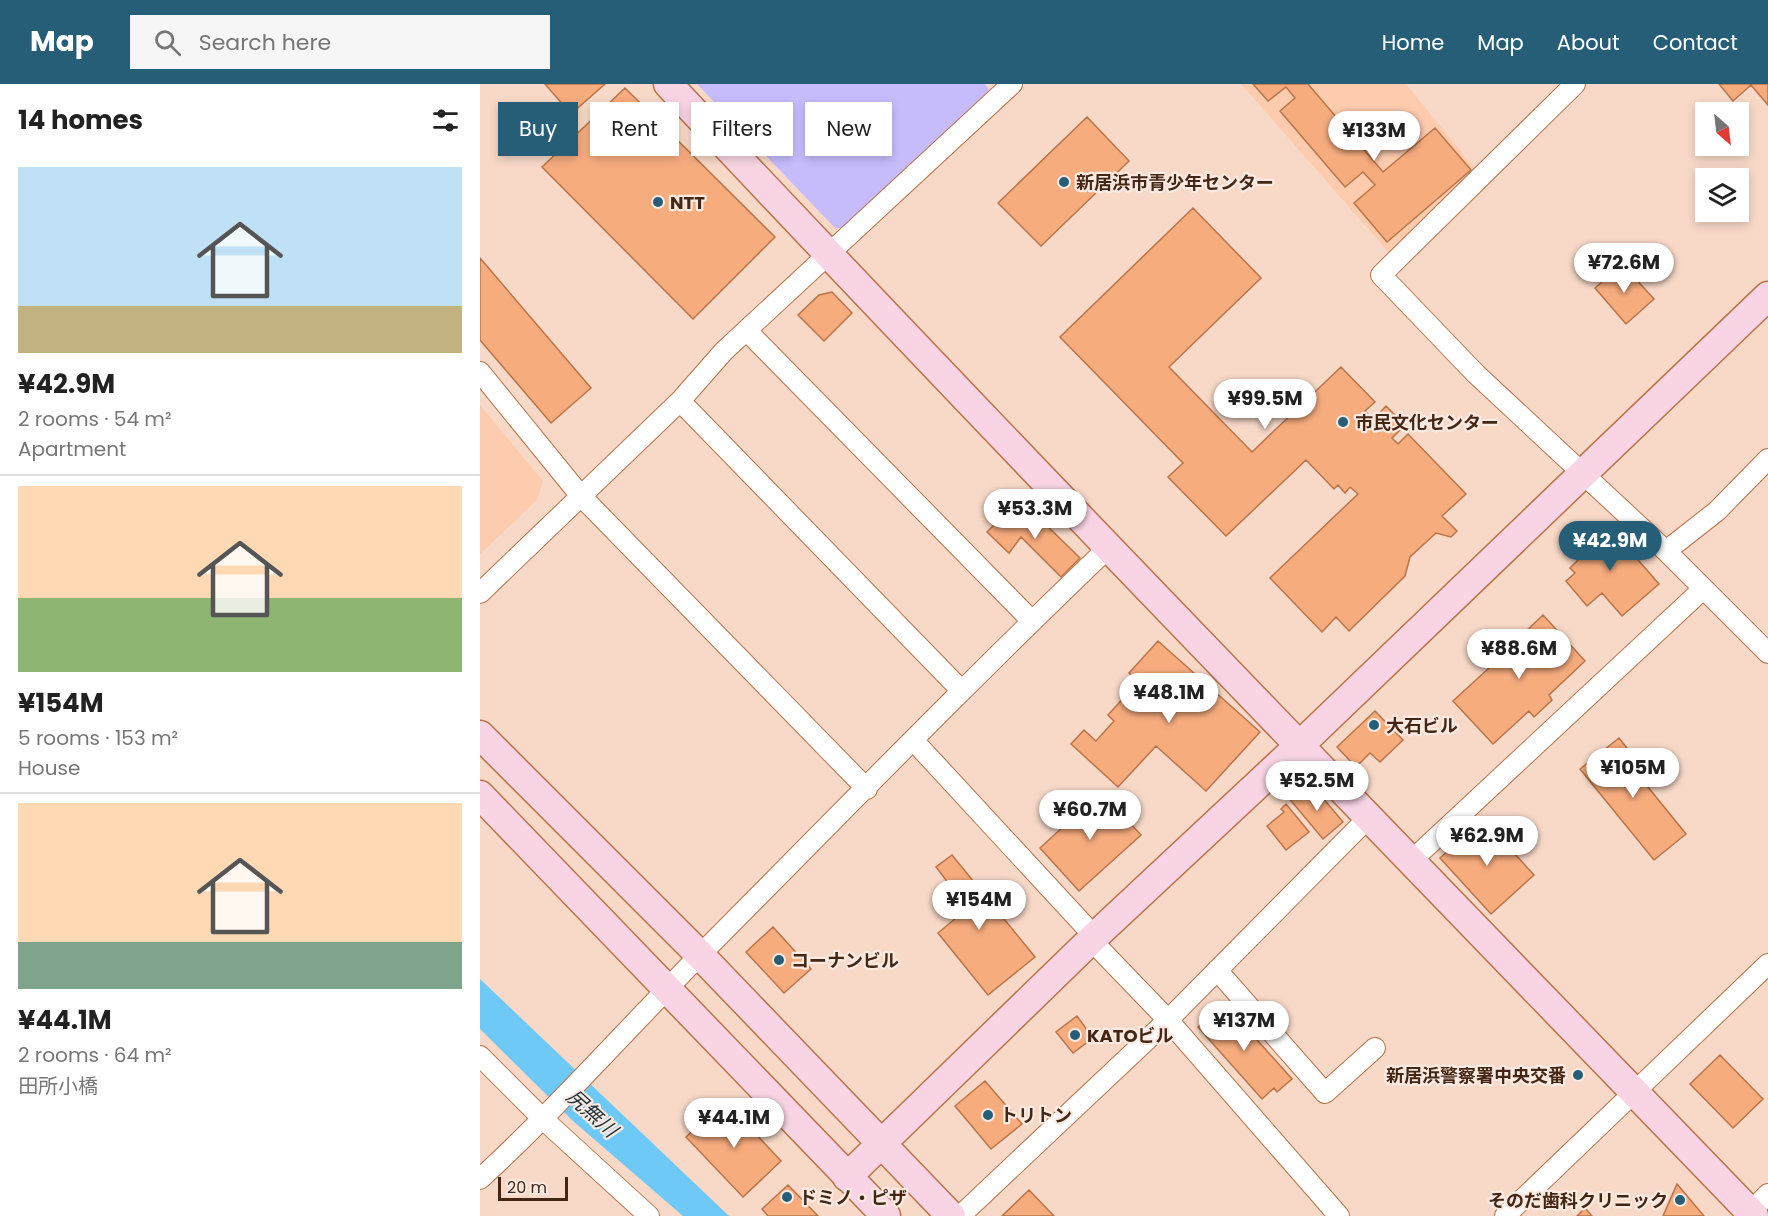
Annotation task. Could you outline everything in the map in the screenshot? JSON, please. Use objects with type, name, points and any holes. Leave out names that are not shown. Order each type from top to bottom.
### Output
[{"type":"street","points":[[668,84],[1109,547],[1301,744],[1410,862],[1634,1091],[1758,1208]]},
{"type":"street","points":[[1575,84],[1381,275],[1476,374],[1666,551],[1768,653]]},
{"type":"street","points":[[480,593],[680,401],[724,351],[748,332],[1004,86]]},
{"type":"street","points":[[847,1177],[1093,938],[1301,744],[1768,296]]},
{"type":"street","points":[[748,332],[1032,621]]},
{"type":"street","points":[[480,372],[580,495],[867,789]]},
{"type":"street","points":[[680,401],[961,690]]},
{"type":"street","points":[[1666,551],[1717,511],[1768,459]]},
{"type":"street","points":[[480,1179],[547,1115],[700,955],[867,789],[961,690],[1109,547]]},
{"type":"street","points":[[1410,862],[1702,589]]},
{"type":"street","points":[[480,735],[700,955],[951,1216]]},
{"type":"street","points":[[913,740],[1168,1020],[1339,1216]]},
{"type":"street","points":[[480,795],[886,1216]]},
{"type":"street","points":[[960,1216],[1168,1020],[1369,817]]},
{"type":"street","points":[[1505,1216],[1768,963]]},
{"type":"street","points":[[1217,970],[1325,1093],[1375,1048]]},
{"type":"street","points":[[480,1056],[547,1115],[650,1216]]},
{"type":"shaded area","points":[[697,84],[985,84],[989,90],[848,228],[835,228],[766,156],[793,156],[793,102],[714,102]]},
{"type":"shaded area","points":[[1241,84],[1406,84],[1477,171],[1391,255]]},
{"type":"shaded area","points":[[480,405],[543,481],[537,500],[480,554]]},
{"type":"water","name":"尻無川","points":[[480,979],[729,1216],[683,1216],[573,1121],[480,1029]]},
{"type":"building","points":[[545,84],[605,84],[578,108],[578,102],[561,102]]},
{"type":"building","points":[[1253,84],[1308,84],[1383,172],[1435,128],[1471,170],[1387,242],[1354,203],[1375,185],[1363,172],[1345,187],[1280,111],[1295,98],[1286,87],[1268,101]]},
{"type":"building","points":[[1719,84],[1768,84],[1768,105],[1751,85],[1733,101]]},
{"type":"building","name":"NTT","points":[[625,88],[639,102],[610,102]]},
{"type":"building","name":"新居浜市青少年センター","points":[[1087,117],[1129,161],[1041,246],[998,203]]},
{"type":"building","name":"NTT","points":[[590,121],[590,156],[679,156],[679,142],[775,237],[693,319],[542,167],[554,156],[578,156],[578,133]]},
{"type":"building","name":"市民文化センター","points":[[1193,208],[1261,278],[1169,367],[1252,452],[1341,367],[1375,402],[1365,411],[1373,420],[1386,406],[1405,425],[1392,438],[1398,444],[1408,434],[1466,494],[1442,516],[1457,531],[1451,537],[1436,533],[1410,557],[1405,576],[1349,631],[1336,617],[1322,632],[1270,578],[1358,494],[1350,487],[1345,493],[1338,485],[1334,489],[1306,460],[1226,536],[1168,477],[1183,463],[1060,337]]},
{"type":"building","points":[[480,258],[591,388],[551,423],[480,340]]},
{"type":"building","points":[[1622,264],[1654,299],[1626,324],[1595,288]]},
{"type":"building","points":[[832,292],[852,313],[824,341],[798,315],[819,295]]},
{"type":"building","points":[[1021,507],[1040,526],[1043,522],[1080,558],[1061,577],[1021,537],[1009,553],[987,532],[1001,518],[1006,522]]},
{"type":"building","points":[[1606,523],[1659,584],[1622,616],[1602,593],[1587,606],[1566,581],[1575,573],[1570,568],[1578,560],[1572,553]]},
{"type":"building","points":[[1543,615],[1585,661],[1549,695],[1552,700],[1534,717],[1529,711],[1493,744],[1453,701],[1489,668],[1482,660],[1498,644],[1505,651]]},
{"type":"building","points":[[1158,641],[1260,732],[1206,791],[1156,746],[1118,787],[1071,744],[1084,730],[1096,741],[1114,721],[1108,715],[1138,682],[1129,673]]},
{"type":"building","name":"大石ビル","points":[[1375,711],[1403,740],[1380,762],[1370,753],[1356,767],[1337,747]]},
{"type":"building","points":[[1619,738],[1637,761],[1631,766],[1686,834],[1654,860],[1580,769]]},
{"type":"building","points":[[1304,788],[1311,797],[1317,791],[1343,822],[1323,839],[1288,797],[1294,792],[1299,795]]},
{"type":"building","points":[[1101,792],[1141,835],[1079,891],[1040,848]]},
{"type":"building","points":[[1286,804],[1309,832],[1286,850],[1267,826],[1284,812],[1281,809]]},
{"type":"building","points":[[1483,819],[1534,875],[1491,914],[1440,858]]},
{"type":"building","points":[[952,855],[1035,957],[988,995],[938,933],[956,918],[937,894],[949,884],[936,867]]},
{"type":"building","name":"コーナンビル","points":[[773,927],[811,969],[784,993],[746,952]]},
{"type":"building","points":[[1224,1003],[1292,1079],[1277,1092],[1274,1088],[1262,1099],[1198,1027]]},
{"type":"building","name":"KATOビル","points":[[1077,1016],[1093,1038],[1073,1053],[1056,1032]]},
{"type":"building","points":[[1720,1055],[1763,1099],[1733,1128],[1690,1084]]},
{"type":"building","name":"トリトン","points":[[985,1081],[1022,1124],[991,1149],[955,1106]]},
{"type":"building","points":[[725,1101],[781,1161],[743,1197],[686,1137]]},
{"type":"building","name":"そのだ歯科クリニック","points":[[1677,1184],[1704,1216],[1663,1216]]},
{"type":"building","name":"ドミノ・ピザ","points":[[788,1185],[818,1216],[768,1216],[762,1209]]},
{"type":"building","points":[[1029,1190],[1054,1216],[1002,1216]]},
{"type":"building","points":[[1585,1208],[1592,1216],[1577,1216]]},
{"type":"place","name":"新居浜市青少年センター","points":[[1064,182]]},
{"type":"place","name":"NTT","points":[[658,202]]},
{"type":"place","name":"市民文化センター","points":[[1343,422]]},
{"type":"place","name":"大石ビル","points":[[1374,725]]},
{"type":"place","name":"コーナンビル","points":[[779,960]]},
{"type":"place","name":"KATOビル","points":[[1075,1035]]},
{"type":"place","name":"新居浜警察署中央交番","points":[[1578,1075]]},
{"type":"place","name":"トリトン","points":[[988,1115]]},
{"type":"place","name":"ドミノ・ピザ","points":[[787,1197]]},
{"type":"place","name":"そのだ歯科クリニック","points":[[1680,1200]]}]
